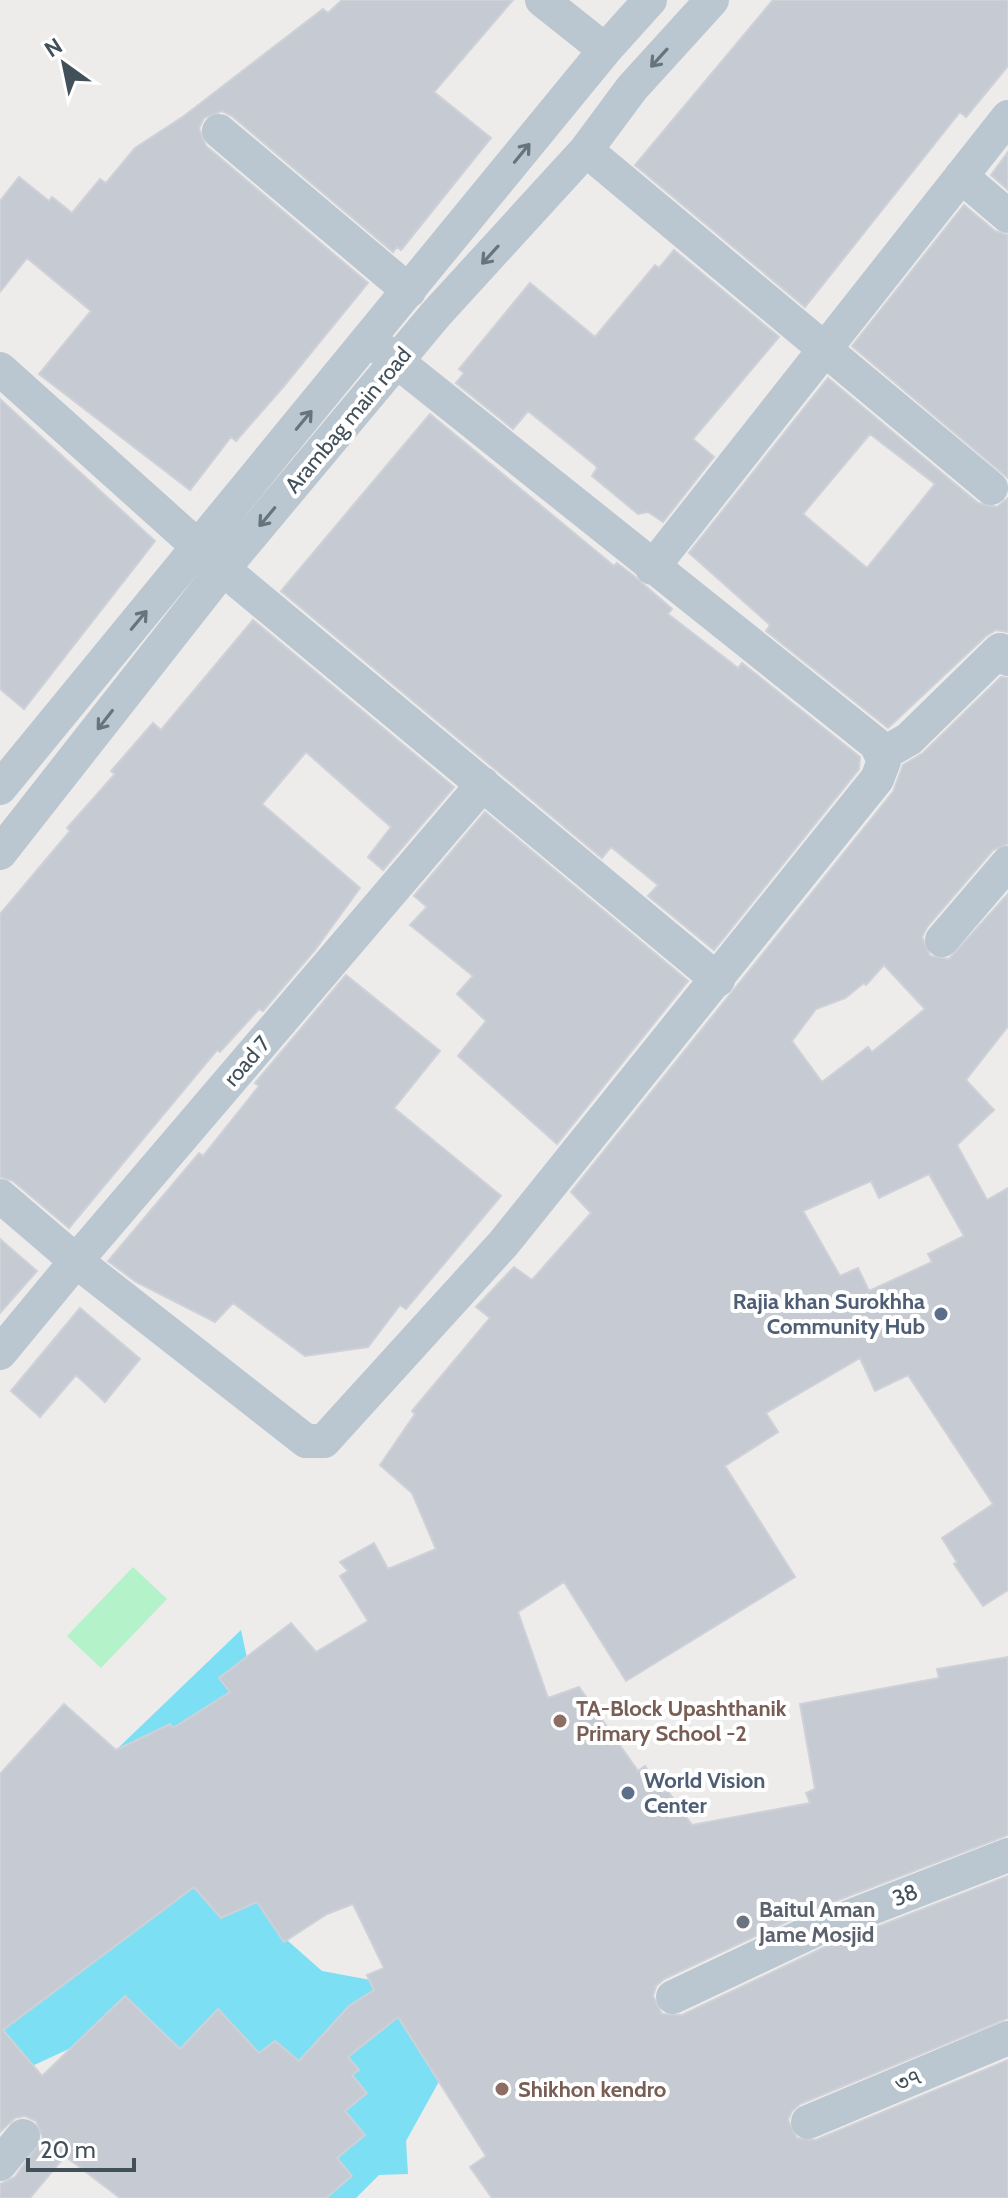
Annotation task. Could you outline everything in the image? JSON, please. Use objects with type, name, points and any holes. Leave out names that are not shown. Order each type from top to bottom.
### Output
[{"type":"street","points":[[542,0],[605,50]]},
{"type":"street","name":"Arambag main road","points":[[0,853],[370,340],[605,50],[650,0]]},
{"type":"street","name":"Arambag main road","points":[[0,788],[395,363],[586,150],[632,88],[712,0]]},
{"type":"street","points":[[652,568],[1008,117]]},
{"type":"street","points":[[219,131],[409,291]]},
{"type":"street","points":[[586,150],[991,488]]},
{"type":"street","points":[[961,176],[1008,216]]},
{"type":"street","points":[[0,1196],[76,1261],[306,1441],[324,1441],[503,1244],[877,779],[884,761],[876,744],[370,340]]},
{"type":"street","points":[[0,369],[211,558],[718,980]]},
{"type":"street","points":[[883,754],[909,739],[1000,650],[1008,659]]},
{"type":"street","name":"road 7","points":[[0,1353],[483,784]]},
{"type":"street","points":[[942,940],[1008,863]]},
{"type":"street","name":"38","points":[[673,1997],[815,1930],[1008,1855]]},
{"type":"street","name":"৩৭","points":[[808,2122],[1008,2038]]},
{"type":"street","points":[[0,2164],[23,2136]]},
{"type":"green space","points":[[133,1567],[167,1599],[101,1668],[67,1636]]},
{"type":"water","points":[[241,1630],[299,1904],[288,1941],[322,1971],[376,1981],[401,2022],[447,2023],[457,2049],[406,2141],[408,2174],[379,2175],[356,2198],[299,2198],[89,2040],[32,2066],[0,2075],[0,1883],[116,1750]]},
{"type":"building","points":[[342,0],[513,0],[434,92],[491,138],[401,250],[397,247],[393,252],[232,116],[222,111],[204,118],[199,128],[206,146],[368,283],[236,441],[231,437],[190,490],[39,374],[91,311],[27,258],[0,292],[0,201],[19,177],[49,201],[52,197],[72,213],[100,179],[106,183],[135,148],[184,116],[323,9],[328,13]]},
{"type":"building","points":[[773,0],[1008,0],[1008,66],[966,117],[960,112],[805,307],[635,165]]},
{"type":"building","points":[[1008,152],[1008,190],[991,175]]},
{"type":"building","points":[[964,205],[995,231],[1008,235],[1008,478],[852,346]]},
{"type":"building","points":[[674,250],[779,337],[693,439],[714,457],[663,522],[648,512],[638,514],[592,476],[597,468],[595,465],[528,411],[513,429],[456,383],[464,373],[459,369],[530,283],[595,337],[655,265],[659,268]]},
{"type":"building","points":[[828,378],[978,503],[997,507],[1008,498],[1008,632],[996,630],[986,636],[888,728],[766,631],[770,625],[689,553]],"holes":[[[870,434],[935,484],[867,568],[803,514]]]},
{"type":"building","points":[[0,399],[155,541],[24,709],[0,689]]},
{"type":"building","points":[[430,414],[614,566],[617,563],[634,576],[672,609],[668,614],[738,668],[742,663],[860,757],[859,769],[714,950],[648,896],[658,885],[611,847],[602,858],[281,591]]},
{"type":"building","points":[[253,620],[454,787],[383,870],[368,857],[391,827],[306,752],[262,804],[360,888],[315,950],[263,1011],[259,1009],[220,1052],[217,1050],[69,1228],[13,1181],[0,1177],[0,914],[70,831],[67,828],[115,774],[111,771],[153,723],[161,730]]},
{"type":"building","points":[[1001,677],[1008,678],[1008,844],[993,850],[927,927],[922,937],[930,956],[949,959],[1008,894],[1008,1026],[966,1080],[994,1110],[957,1145],[987,1200],[1008,1188],[1008,1590],[983,1606],[954,1564],[957,1562],[942,1538],[993,1504],[908,1375],[875,1391],[860,1358],[766,1413],[778,1432],[725,1466],[795,1577],[626,1681],[564,1582],[518,1612],[548,1698],[579,1687],[638,1771],[645,1766],[663,1793],[667,1790],[692,1825],[810,1803],[806,1793],[815,1789],[800,1704],[939,1678],[937,1669],[1008,1657],[1008,1835],[807,1912],[664,1979],[656,1986],[653,1996],[662,2014],[682,2015],[823,1948],[1008,1876],[1008,2018],[800,2104],[788,2120],[797,2138],[816,2140],[1008,2060],[1008,2198],[492,2198],[470,2167],[486,2156],[398,2017],[348,2057],[359,2070],[352,2075],[367,2093],[345,2111],[365,2135],[337,2158],[352,2176],[326,2198],[120,2198],[65,2156],[30,2198],[0,2198],[0,2184],[15,2177],[43,2138],[36,2121],[25,2116],[15,2118],[0,2132],[0,1774],[64,1704],[116,1750],[170,1724],[173,1728],[230,1692],[219,1678],[291,1623],[316,1652],[368,1621],[340,1576],[348,1571],[340,1562],[374,1543],[388,1569],[436,1549],[412,1493],[380,1465],[415,1414],[412,1411],[490,1318],[476,1307],[514,1267],[532,1280],[591,1213],[571,1192],[893,792],[903,765],[923,753]],"holes":[[[884,965],[925,1009],[872,1052],[868,1047],[822,1082],[792,1041],[816,1009],[845,998],[864,983],[866,985]],[[929,1174],[964,1236],[928,1254],[932,1262],[869,1291],[858,1268],[840,1276],[803,1211],[871,1181],[879,1198]],[[194,1887],[221,1918],[257,1902],[284,1942],[327,1914],[353,1904],[384,1968],[367,1975],[374,1990],[349,2006],[299,2061],[275,2041],[259,2053],[218,2009],[180,2049],[125,1996],[42,2076],[3,2030]]]},
{"type":"building","points":[[485,812],[688,981],[557,1144],[458,1056],[486,1021],[457,994],[473,976],[410,925],[427,907],[414,896]]},
{"type":"building","points":[[346,975],[440,1051],[394,1108],[501,1196],[406,1309],[400,1305],[368,1347],[305,1356],[233,1303],[215,1322],[136,1282],[108,1261],[199,1153],[203,1156],[259,1086],[255,1083]]},
{"type":"building","points":[[0,1239],[37,1271],[0,1313]]},
{"type":"building","points":[[80,1308],[140,1359],[105,1402],[76,1375],[40,1417],[11,1391]]},
{"type":"place","name":"Rajia khan Surokhha Community Hub","points":[[941,1314]]},
{"type":"place","name":"TA-Block Upashthanik Primary School -2","points":[[560,1721]]},
{"type":"place","name":"World Vision Center","points":[[628,1793]]},
{"type":"place","name":"Baitul Aman Jame Mosjid","points":[[743,1922]]},
{"type":"place","name":"Shikhon kendro","points":[[502,2089]]}]
